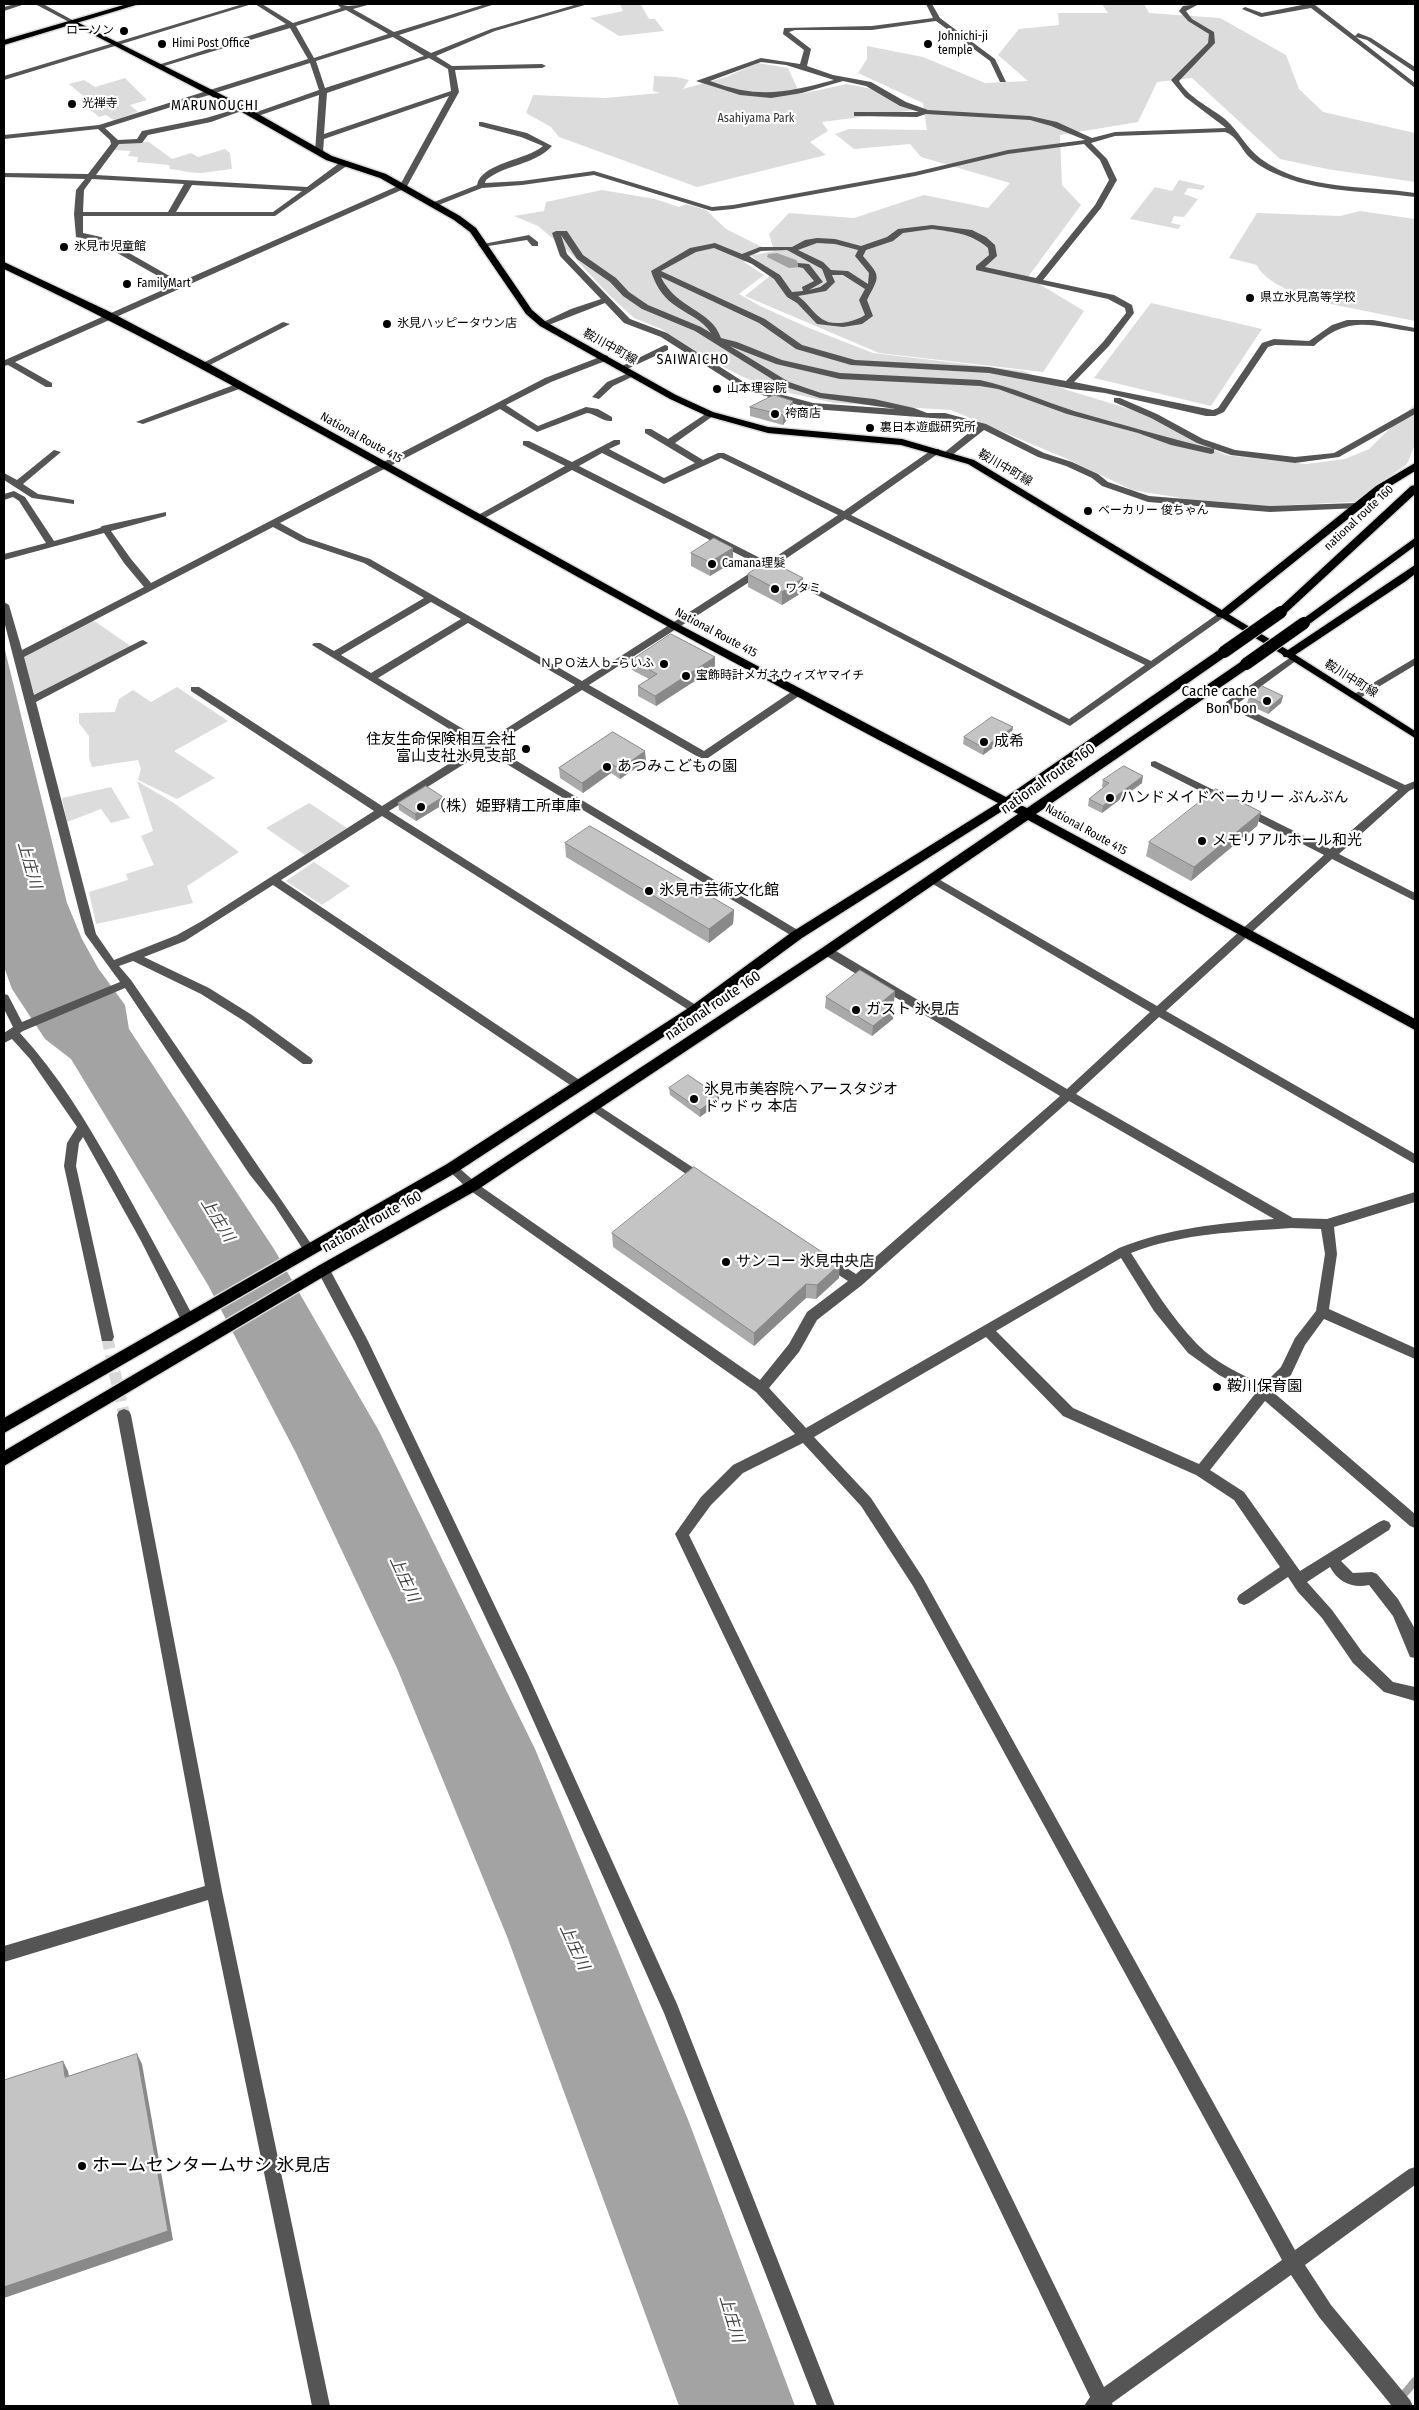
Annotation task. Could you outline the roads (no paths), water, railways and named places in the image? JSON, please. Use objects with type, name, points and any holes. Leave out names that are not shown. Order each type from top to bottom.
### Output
[{"type":"highway","points":[[4,43],[135,4]]},
{"type":"highway","name":"National Route 415","points":[[4,265],[109,316],[203,365],[674,626],[1028,814],[1415,1024]]},
{"type":"highway","points":[[1222,615],[1356,506],[1415,466]]},
{"type":"highway","name":"national route 160","points":[[195,1316],[452,1168],[695,1010],[797,935],[1007,803],[1281,612],[1415,488]]},
{"type":"highway","name":"national route 160","points":[[4,1458],[323,1270],[472,1186],[827,951],[1028,814],[1246,664],[1415,541]]},
{"type":"highway","points":[[1291,656],[1415,568]]},
{"type":"highway","points":[[4,1426],[195,1316]]},
{"type":"main road","name":"鞍川中町線","points":[[73,22],[211,92],[320,152],[383,176],[433,204],[473,230],[529,312],[543,324],[673,397],[710,414],[768,430],[902,442],[936,450],[972,462],[1291,656],[1415,734]]},
{"type":"street","points":[[4,9],[22,4]]},
{"type":"street","points":[[38,4],[73,22]]},
{"type":"street","points":[[4,78],[249,4]]},
{"type":"street","points":[[258,4],[292,25],[312,60],[323,92],[320,152]]},
{"type":"street","points":[[340,4],[451,68],[542,66]]},
{"type":"street","points":[[159,66],[348,8],[368,4]]},
{"type":"street","points":[[4,137],[100,128],[492,4]]},
{"type":"street","points":[[252,115],[430,56],[493,30],[556,8],[585,4]]},
{"type":"street","points":[[928,4],[938,19],[993,60],[1003,80]]},
{"type":"street","points":[[1196,4],[1185,7],[1182,11],[1190,20],[1212,33],[1213,40],[1211,46],[1191,63],[1184,75],[1175,80],[1179,88],[1215,114],[1235,133],[1247,150],[1259,161],[1300,180],[1331,186],[1415,195]]},
{"type":"street","points":[[1245,9],[1261,15],[1312,5],[1415,86]]},
{"type":"street","points":[[803,67],[808,49],[785,33],[786,29],[872,28],[938,19]]},
{"type":"street","points":[[1344,30],[1369,38],[1415,70]]},
{"type":"street","points":[[843,79],[786,94],[763,97],[738,93],[700,81],[724,75],[757,60],[764,60],[803,67],[868,84],[903,104],[927,112],[1030,118],[1054,124],[1089,141],[1110,168],[1114,180],[1098,206],[1038,281]]},
{"type":"street","points":[[9,362],[402,186],[456,92],[451,68]]},
{"type":"street","points":[[322,137],[456,92]]},
{"type":"street","points":[[100,128],[115,142],[139,141],[145,133],[208,120],[243,109]]},
{"type":"street","points":[[857,114],[917,115],[927,112]]},
{"type":"street","points":[[481,186],[482,179],[494,170],[514,161],[535,156],[548,146],[524,135],[482,124]]},
{"type":"street","points":[[433,204],[481,186],[522,183],[594,173],[712,209],[733,207],[882,180],[1008,152],[1089,141],[1115,134],[1225,130],[1235,133]]},
{"type":"street","points":[[115,142],[105,159],[80,190],[79,235],[98,239],[179,285]]},
{"type":"street","points":[[78,214],[275,214],[345,163]]},
{"type":"street","points":[[4,172],[307,189]]},
{"type":"street","points":[[171,214],[190,183]]},
{"type":"street","points":[[792,250],[800,244],[819,240],[862,250],[910,228],[932,227],[969,232],[983,239],[992,248],[993,256],[979,268],[1111,297],[1129,306],[1130,313],[1123,323],[1067,385]]},
{"type":"street","points":[[926,416],[911,410],[874,402],[820,395],[786,384],[698,329],[645,307],[626,294],[613,280],[580,257],[564,233],[556,233],[563,254],[628,321],[664,335],[747,388],[813,406],[881,410],[926,416],[945,416],[983,426],[1041,455],[1095,476],[1105,484],[1148,499],[1270,509],[1356,506]]},
{"type":"street","points":[[482,245],[529,237],[536,244]]},
{"type":"street","points":[[655,271],[693,250],[715,246],[743,256],[777,277],[789,294],[800,301],[820,322],[843,325],[859,322],[869,316],[863,300],[873,281],[873,273],[859,256],[862,250]]},
{"type":"street","points":[[743,256],[760,249],[792,250],[816,261],[828,272],[831,282],[823,290],[789,294]]},
{"type":"street","points":[[789,294],[814,286],[819,282],[806,266],[801,265]]},
{"type":"street","points":[[655,271],[667,294],[716,332],[717,340]]},
{"type":"street","points":[[655,271],[762,321],[799,347],[854,363],[972,367],[1043,379],[1121,401],[1200,441],[1234,453]]},
{"type":"street","points":[[828,272],[845,273],[869,288]]},
{"type":"street","points":[[543,324],[585,306],[606,300]]},
{"type":"street","points":[[1067,385],[1215,413],[1221,410],[1265,345],[1274,342],[1311,344],[1331,327],[1357,321],[1415,330]]},
{"type":"street","points":[[203,365],[286,324]]},
{"type":"street","points":[[717,340],[734,344],[780,362],[840,376],[969,381],[1000,387],[1070,412],[1141,431],[1204,451],[1295,460],[1336,455],[1415,412]]},
{"type":"street","points":[[622,368],[665,348]]},
{"type":"street","points":[[4,353],[9,362],[49,385]]},
{"type":"street","points":[[20,656],[385,467],[548,380],[606,358]]},
{"type":"street","points":[[596,397],[610,384],[634,374]]},
{"type":"street","points":[[140,422],[239,386]]},
{"type":"street","points":[[500,405],[538,429],[586,410],[595,411],[609,419]]},
{"type":"street","points":[[669,443],[710,414]]},
{"type":"street","points":[[948,454],[983,426]]},
{"type":"street","points":[[648,430],[702,463]]},
{"type":"street","points":[[478,518],[617,442]]},
{"type":"street","points":[[526,443],[1070,723],[1222,615]]},
{"type":"street","points":[[602,449],[664,481],[721,455],[1152,665]]},
{"type":"street","points":[[112,965],[181,938],[206,924],[846,515],[936,450]]},
{"type":"street","points":[[17,485],[57,452]]},
{"type":"street","points":[[4,476],[35,496],[71,502]]},
{"type":"street","points":[[4,497],[14,494],[22,499],[51,544]]},
{"type":"street","points":[[4,557],[104,528],[163,514]]},
{"type":"street","points":[[275,524],[304,540],[367,561],[704,756],[798,692]]},
{"type":"street","points":[[104,528],[127,561],[150,588]]},
{"type":"street","points":[[334,655],[431,598]]},
{"type":"street","points":[[4,605],[20,656],[91,934],[124,985],[254,1172],[278,1202],[308,1252]]},
{"type":"street","points":[[372,677],[468,619]]},
{"type":"street","points":[[31,700],[143,643]]},
{"type":"street","points":[[317,645],[797,935]]},
{"type":"street","points":[[761,1388],[794,1348],[812,1316],[857,1281],[1068,1095],[1244,932],[1410,787],[1230,704],[1291,656]]},
{"type":"street","points":[[1356,696],[1415,660]]},
{"type":"street","points":[[195,689],[382,812],[695,1010]]},
{"type":"street","points":[[1155,764],[1415,897]]},
{"type":"street","points":[[931,880],[1415,1160]]},
{"type":"street","points":[[274,881],[580,1086]]},
{"type":"street","points":[[827,951],[1068,1095],[1291,1223]]},
{"type":"street","points":[[133,956],[205,991],[248,1018],[307,1061]]},
{"type":"street","points":[[12,1033],[124,985]]},
{"type":"street","points":[[4,998],[12,1033],[34,1056],[83,1128],[147,1240],[195,1316]]},
{"type":"street","points":[[593,1106],[715,1187]]},
{"type":"street","points":[[83,1128],[73,1143],[70,1166],[107,1337]]},
{"type":"street","points":[[452,1168],[472,1186],[761,1388],[866,1502],[918,1582],[1293,2262],[1325,2311],[1404,2406]]},
{"type":"street","points":[[1415,1197],[1327,1224],[1291,1223],[1199,1230],[1140,1244],[1123,1251],[806,1435],[738,1469],[706,1501],[682,1534],[1099,2404],[1415,2175]]},
{"type":"street","points":[[1201,1472],[1264,1392],[1286,1370],[1300,1342],[1322,1312],[1331,1254],[1327,1224]]},
{"type":"street","points":[[1123,1251],[1159,1307],[1193,1349],[1224,1371],[1264,1392],[1415,1522]]},
{"type":"street","points":[[815,1254],[857,1281]]},
{"type":"street","points":[[323,1270],[361,1341],[523,1680],[671,2010],[826,2406]]},
{"type":"street","points":[[1322,1312],[1415,1354]]},
{"type":"street","points":[[988,1331],[1068,1412],[1201,1472],[1239,1496],[1294,1574],[1327,1614],[1348,1646],[1372,1673],[1389,1687],[1415,1694]]},
{"type":"street","points":[[124,1415],[214,1891],[321,2406]]},
{"type":"street","points":[[1244,1599],[1294,1574],[1333,1559],[1384,1526]]},
{"type":"street","points":[[1333,1559],[1337,1568],[1346,1578],[1362,1581],[1372,1578],[1396,1604],[1409,1629],[1415,1652]]},
{"type":"street","points":[[4,1954],[214,1891]]},
{"type":"water","points":[[777,253],[796,260],[801,267],[789,268],[767,257],[768,254]]},
{"type":"water","name":"上庄川","points":[[4,646],[67,903],[82,939],[98,968],[125,1005],[129,1029],[274,1249],[379,1431],[535,1749],[689,2122],[795,2406],[679,2406],[508,1939],[397,1668],[296,1453],[208,1285],[71,1059],[45,1039],[12,989],[4,967]]},
{"type":"waterway","points":[[1394,2406],[1415,2381]]},
{"type":"tunnel","points":[[107,1337],[124,1415]]},
{"type":"place","name":"ローソン","points":[[124,31]]},
{"type":"place","name":"Himi Post Office","points":[[162,44]]},
{"type":"place","name":"Johnichi-ji temple","points":[[928,44]]},
{"type":"place","name":"光禅寺","points":[[72,104]]},
{"type":"place","name":"氷見市児童館","points":[[64,247]]},
{"type":"place","name":"FamilyMart","points":[[127,284]]},
{"type":"place","name":"県立氷見高等学校","points":[[1250,298]]},
{"type":"place","name":"氷見ハッピータウン店","points":[[387,324]]},
{"type":"place","name":"山本理容院","points":[[717,389]]},
{"type":"place","name":"袴商店","points":[[775,414]]},
{"type":"place","name":"裏日本遊戯研究所","points":[[870,428]]},
{"type":"place","name":"ベーカリー 俊ちゃん","points":[[1088,511]]},
{"type":"place","name":"Camana理髮","points":[[712,564]]},
{"type":"place","name":"ワタミ","points":[[775,589]]},
{"type":"place","name":"ＮＰＯ法人ｂ―らいふ","points":[[664,664]]},
{"type":"place","name":"宝飾時計メガネウィズヤマイチ","points":[[686,676]]},
{"type":"place","name":"Cache cache Bon bon","points":[[1267,701]]},
{"type":"place","name":"成希","points":[[984,742]]},
{"type":"place","name":"住友生命保険相互会社 富山支社氷見支部","points":[[526,749]]},
{"type":"place","name":"あつみこどもの園","points":[[607,767]]},
{"type":"place","name":"ハンドメイドベーカリー ぶんぶん","points":[[1110,798]]},
{"type":"place","name":"（株）姫野精工所車庫","points":[[421,807]]},
{"type":"place","name":"メモリアルホール和光","points":[[1202,841]]},
{"type":"place","name":"氷見市芸術文化館","points":[[649,891]]},
{"type":"place","name":"ガスト 氷見店","points":[[856,1010]]},
{"type":"place","name":"氷見市美容院ヘアースタジオ ドゥドゥ 本店","points":[[694,1099]]},
{"type":"place","name":"サンコー 氷見中央店","points":[[726,1262]]},
{"type":"place","name":"鞍川保育園","points":[[1217,1387]]},
{"type":"place","name":"ホームセンタームサシ 氷見店","points":[[82,2166]]},
{"type":"district","name":"MARUNOUCHI","points":[[215,106]]},
{"type":"district","name":"SAIWAICHO","points":[[693,360]]},
{"type":"park label","name":"Asahiyama Park","points":[[756,119]]}]
